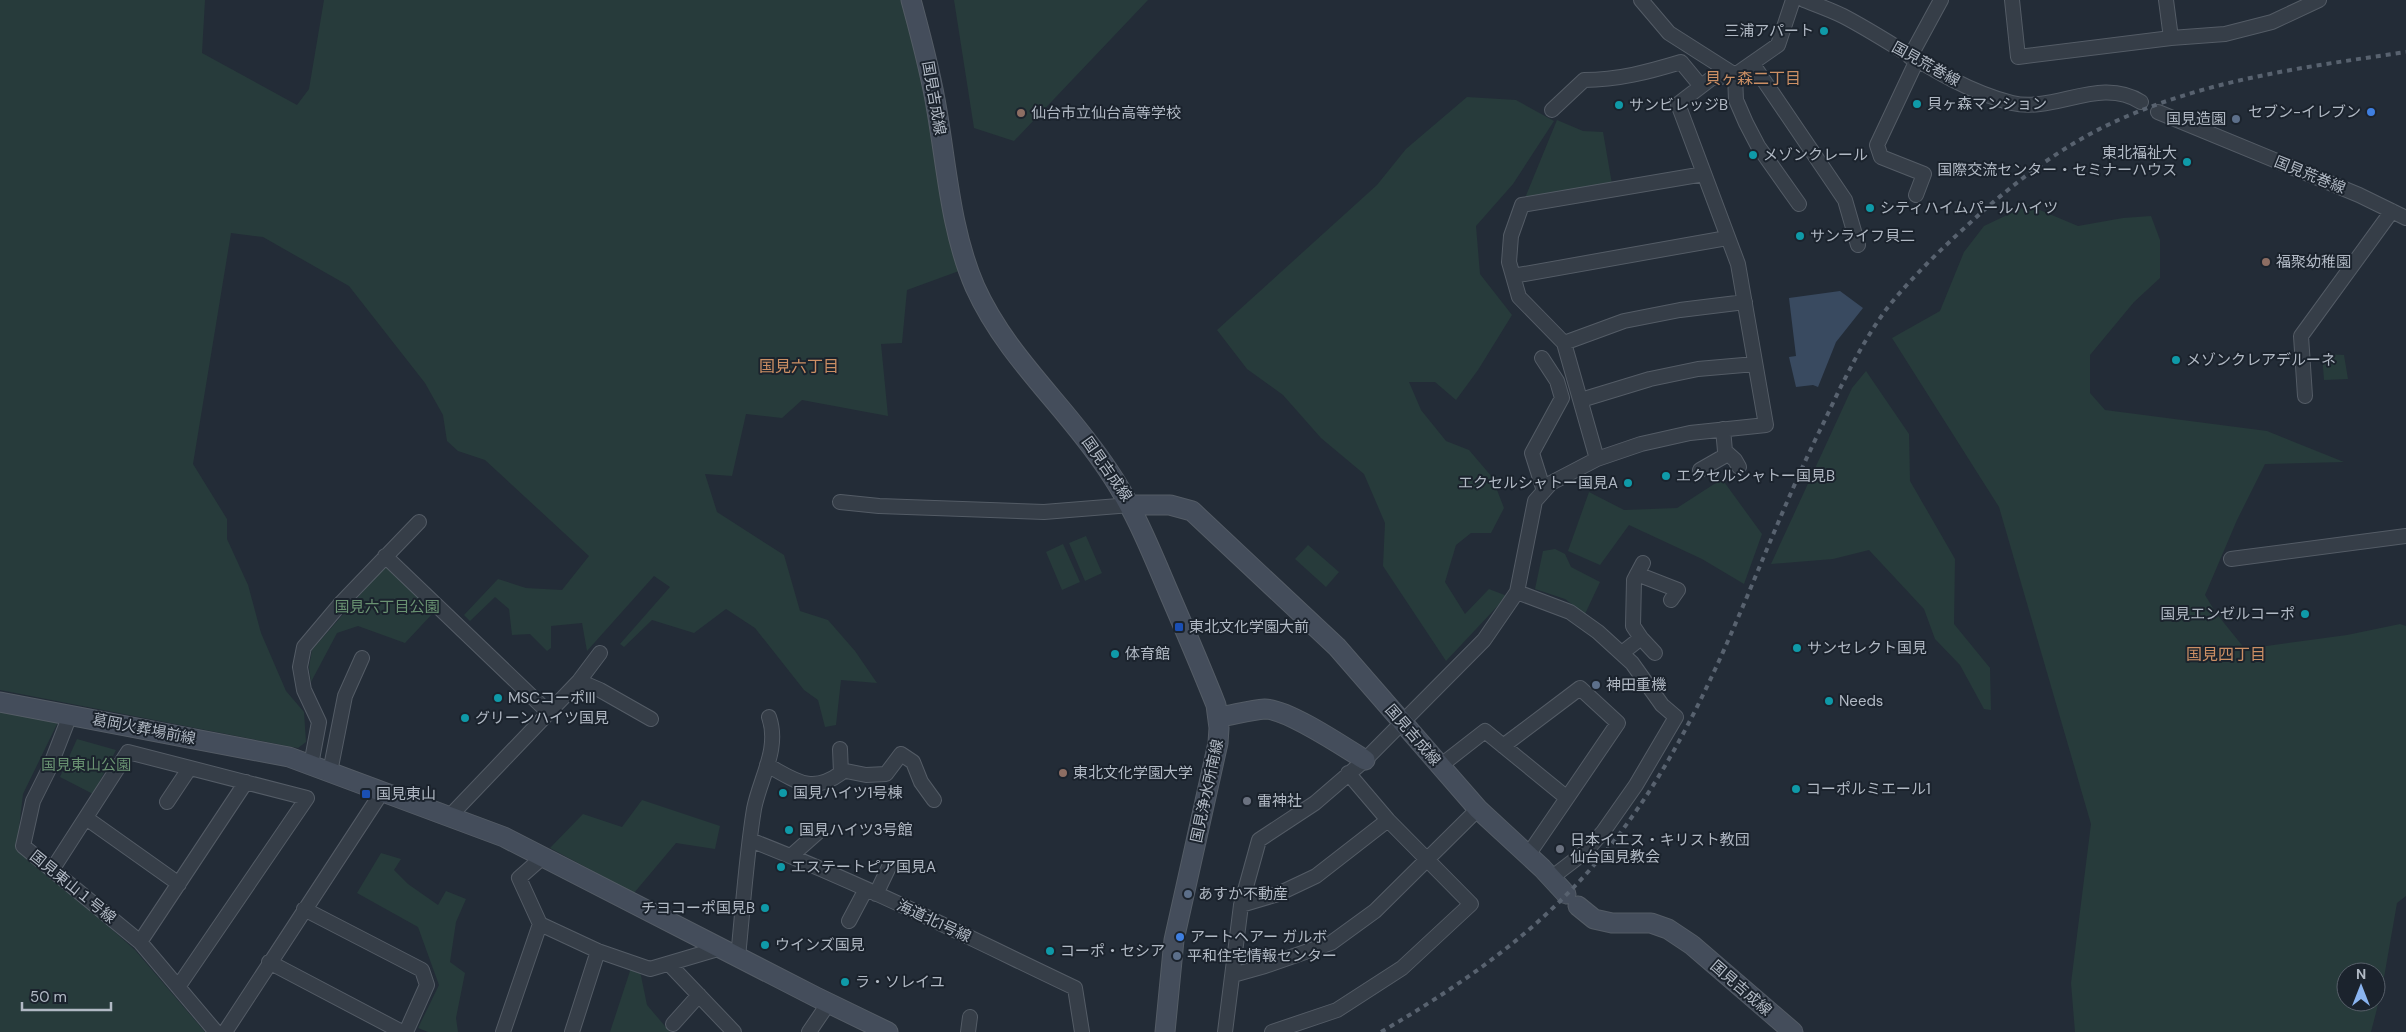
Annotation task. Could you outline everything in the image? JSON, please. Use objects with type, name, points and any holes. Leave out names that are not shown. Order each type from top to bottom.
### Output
[{"type":"street","name":"国見吉成線","points":[[911,0],[926,52],[959,239],[975,286],[996,328],[1034,379],[1076,424],[1130,505],[1170,505],[1192,511],[1337,647],[1478,809],[1594,919],[1612,922],[1651,923],[1668,929],[1692,945],[1793,1032]]},
{"type":"street","points":[[1641,0],[1669,33],[1735,75]]},
{"type":"street","points":[[1225,1032],[1241,905],[1259,840],[1315,803],[1365,760],[1484,640],[1516,592],[1535,502],[1544,491],[1551,484],[1597,459],[1641,444],[1682,434],[1766,425],[1738,264],[1678,104],[1700,85],[1712,78],[1735,75],[1778,45],[1793,0]]},
{"type":"street","name":"国見荒巻線","points":[[1804,0],[1842,16],[1959,84],[2013,103],[2042,105],[2080,94],[2113,93],[2132,96],[2142,102]]},
{"type":"street","points":[[1916,196],[1924,174],[1880,157],[1877,145],[1941,0]]},
{"type":"street","points":[[2012,0],[2018,57],[2171,38],[2225,34],[2272,22],[2319,0]]},
{"type":"street","points":[[2166,0],[2171,38]]},
{"type":"street","points":[[1552,110],[1584,80],[1606,80],[1632,76],[1681,62],[1700,85]]},
{"type":"street","points":[[1752,63],[1845,200],[1858,245]]},
{"type":"street","points":[[1735,75],[1736,100],[1746,123],[1758,146],[1800,204]]},
{"type":"street","name":"国見荒巻線","points":[[2158,112],[2359,194],[2406,218]]},
{"type":"street","points":[[1597,459],[1564,343],[1519,297],[1508,262],[1512,236],[1522,206],[1704,174]]},
{"type":"street","points":[[2305,396],[2301,336],[2392,210]]},
{"type":"street","points":[[1513,276],[1727,238]]},
{"type":"street","points":[[1564,343],[1624,321],[1680,310],[1745,302]]},
{"type":"street","points":[[1542,358],[1557,381],[1562,398],[1532,453],[1544,491]]},
{"type":"street","points":[[1581,400],[1669,375],[1698,369],[1755,364]]},
{"type":"street","points":[[1723,430],[1725,451],[1739,468]]},
{"type":"street","points":[[1700,470],[1728,454]]},
{"type":"street","points":[[840,502],[879,506],[1044,512],[1130,505]]},
{"type":"street","name":"国見浄水所南線","points":[[1130,505],[1211,694],[1219,718],[1218,743],[1174,940],[1165,1032]]},
{"type":"street","points":[[311,765],[319,722],[304,690],[300,667],[304,648],[313,634],[419,522]]},
{"type":"street","points":[[2231,559],[2406,536]]},
{"type":"street","points":[[385,556],[548,712]]},
{"type":"street","points":[[1656,653],[1632,626],[1634,580],[1640,568],[1677,590]]},
{"type":"street","points":[[1516,592],[1570,612],[1622,653],[1632,663],[1662,705],[1676,717],[1636,785],[1603,832],[1585,852],[1551,878]]},
{"type":"street","points":[[1622,653],[1642,638]]},
{"type":"street","points":[[448,818],[579,681],[600,653]]},
{"type":"street","points":[[330,772],[345,696],[362,658]]},
{"type":"street","points":[[579,681],[650,719]]},
{"type":"street","points":[[1503,746],[1580,688],[1618,723],[1528,855]]},
{"type":"street","name":"葛岡火葬場前線","points":[[0,702],[289,757],[330,772],[448,818],[504,837],[828,1004],[888,1032]]},
{"type":"street","points":[[1219,718],[1266,709],[1276,711],[1319,731],[1365,760]]},
{"type":"street","name":"国見東山１号線","points":[[70,715],[49,769],[33,801],[23,846],[140,942],[216,1032]]},
{"type":"street","points":[[738,957],[755,808],[773,744],[772,728],[768,717]]},
{"type":"street","points":[[1440,766],[1485,731],[1566,798]]},
{"type":"street","points":[[767,765],[804,785],[812,786],[832,780],[841,774],[840,749]]},
{"type":"street","points":[[52,870],[128,752],[307,798],[178,988]]},
{"type":"street","points":[[841,770],[866,775],[886,774],[901,754],[913,762],[921,782],[934,800]]},
{"type":"street","points":[[167,802],[189,769]]},
{"type":"street","points":[[1272,1032],[1337,1010],[1402,968],[1471,904],[1388,820],[1348,773]]},
{"type":"street","points":[[140,942],[246,782]]},
{"type":"street","points":[[225,1032],[382,792]]},
{"type":"street","points":[[1233,975],[1266,966],[1331,943],[1375,911],[1478,809]]},
{"type":"street","points":[[86,818],[179,884]]},
{"type":"street","points":[[1241,905],[1278,894],[1316,876],[1388,820]]},
{"type":"street","points":[[791,856],[818,832]]},
{"type":"street","name":"海道北1号線","points":[[750,840],[871,891],[1075,988],[1082,1032]]},
{"type":"street","points":[[544,856],[519,878],[540,924],[598,951],[650,970],[720,948]]},
{"type":"street","points":[[849,921],[888,867]]},
{"type":"street","points":[[304,909],[422,970],[427,985],[406,1032]]},
{"type":"street","points":[[503,1032],[540,924]]},
{"type":"street","points":[[572,1032],[598,951]]},
{"type":"street","points":[[269,962],[402,1032]]},
{"type":"street","points":[[670,965],[734,1032]]},
{"type":"street","points":[[673,1024],[699,995]]},
{"type":"street","points":[[809,1032],[828,1004]]},
{"type":"street","points":[[968,1032],[970,1017]]},
{"type":"green space","points":[[0,0],[205,0],[202,53],[297,105],[309,89],[324,0],[904,0],[920,53],[959,271],[907,290],[902,343],[881,344],[888,416],[802,400],[782,418],[746,414],[732,476],[705,474],[717,512],[784,555],[800,611],[828,620],[855,651],[877,683],[841,680],[836,725],[825,727],[818,700],[804,690],[755,628],[726,609],[694,633],[652,620],[624,647],[620,644],[670,587],[654,576],[587,651],[582,623],[551,626],[551,648],[547,651],[530,634],[512,635],[509,609],[495,597],[470,621],[464,615],[498,579],[526,588],[562,590],[589,556],[485,460],[458,451],[447,441],[443,415],[425,383],[349,286],[263,237],[231,233],[193,464],[227,519],[227,539],[248,585],[261,633],[286,691],[304,712],[306,742],[298,748],[0,690]]},
{"type":"green space","points":[[954,0],[1148,0],[1014,141],[974,128]]},
{"type":"green space","points":[[1467,97],[1516,100],[1554,121],[1513,184],[1476,226],[1480,274],[1512,315],[1478,370],[1456,400],[1435,382],[1409,382],[1421,410],[1446,441],[1469,450],[1492,477],[1504,508],[1491,533],[1471,533],[1456,545],[1445,582],[1465,614],[1489,589],[1507,596],[1446,661],[1383,566],[1385,523],[1364,474],[1321,438],[1283,395],[1247,369],[1217,330],[1377,185],[1406,149]]},
{"type":"green space","points":[[1557,120],[1583,131],[1603,132],[1612,184],[1525,198]]},
{"type":"green space","points":[[2028,205],[2078,226],[2123,218],[2151,216],[2160,240],[2160,278],[2134,302],[2090,355],[2090,393],[2105,410],[2267,431],[2344,462],[2265,464],[2237,520],[2205,595],[2216,613],[2245,649],[2347,635],[2400,624],[2406,626],[2406,896],[2397,903],[2386,966],[2386,962],[2336,962],[2336,1012],[2376,1012],[2371,1032],[2075,1032],[2071,983],[2091,824],[1999,507],[1892,338],[1940,311],[1964,252],[1984,226]]},
{"type":"green space","points":[[2322,354],[2344,355],[2348,379],[2324,380]]},
{"type":"green space","points":[[1866,371],[1909,434],[1910,481],[1955,559],[1954,624],[1990,668],[1991,710],[1984,709],[1960,665],[1935,639],[1924,609],[1869,550],[1833,559],[1771,564],[1852,388]]},
{"type":"green space","points":[[1722,479],[1762,534],[1744,584],[1702,559],[1629,525],[1600,565],[1568,551],[1589,492],[1624,510],[1677,508]]},
{"type":"green space","points":[[1086,536],[1102,573],[1085,581],[1069,543]]},
{"type":"green space","points":[[1063,544],[1080,582],[1062,590],[1046,552]]},
{"type":"green space","points":[[1308,545],[1339,572],[1326,587],[1295,559]]},
{"type":"green space","points":[[1555,549],[1565,554],[1571,567],[1600,582],[1585,614],[1565,599],[1535,589],[1543,551]]},
{"type":"green space","name":"国見六丁目公園","points":[[386,565],[434,612],[405,643],[358,626],[337,633],[311,682],[309,667],[312,650]]},
{"type":"green space","points":[[0,709],[59,720],[23,794],[17,845],[135,950],[205,1032],[0,1032]]},
{"type":"green space","name":"国見東山公園","points":[[77,739],[116,750],[93,794],[60,777]]},
{"type":"green space","points":[[642,800],[720,826],[715,849],[676,843],[634,893],[550,848],[583,814],[622,827]]},
{"type":"green space","points":[[381,853],[401,859],[394,870],[408,884],[438,905],[446,891],[466,899],[456,922],[450,962],[465,973],[456,1018],[458,1032],[428,1032],[418,1028],[439,985],[418,927],[357,893]]},
{"type":"green space","points":[[631,968],[640,971],[647,1005],[670,1032],[610,1032]]},
{"type":"water","points":[[1840,291],[1863,308],[1836,342],[1818,387],[1813,385],[1796,387],[1789,357],[1796,356],[1789,298]]},
{"type":"railway","points":[[1381,1032],[1461,982],[1532,927],[1596,863],[1625,827],[1678,744],[1701,700],[1801,471],[1860,350],[1888,307],[1910,281],[1946,245],[2029,173],[2079,140],[2149,107],[2221,85],[2294,69],[2406,52]]},
{"type":"place","name":"三浦アパート","points":[[1824,31]]},
{"type":"place","name":"貝ヶ森マンション","points":[[1917,104]]},
{"type":"place","name":"サンビレッジB","points":[[1619,105]]},
{"type":"place","name":"セブン-イレブン","points":[[2371,112]]},
{"type":"place","name":"仙台市立仙台高等学校","points":[[1021,113]]},
{"type":"place","name":"国見造園","points":[[2236,119]]},
{"type":"place","name":"メゾンクレール","points":[[1753,155]]},
{"type":"place","name":"東北福祉大 国際交流センター・セミナーハウス","points":[[2187,162]]},
{"type":"place","name":"シティハイムパールハイツ","points":[[1870,208]]},
{"type":"place","name":"サンライフ貝二","points":[[1800,236]]},
{"type":"place","name":"福聚幼稚園","points":[[2266,262]]},
{"type":"place","name":"メゾンクレアデルーネ","points":[[2176,360]]},
{"type":"place","name":"エクセルシャトー国見B","points":[[1666,476]]},
{"type":"place","name":"エクセルシャトー国見A","points":[[1628,483]]},
{"type":"place","name":"国見エンゼルコーポ","points":[[2305,614]]},
{"type":"place","name":"東北文化学園大前","points":[[1179,627]]},
{"type":"place","name":"サンセレクト国見","points":[[1797,648]]},
{"type":"place","name":"体育館","points":[[1115,654]]},
{"type":"place","name":"神田重機","points":[[1596,685]]},
{"type":"place","name":"MSCコーポIII","points":[[498,698]]},
{"type":"place","name":"Needs","points":[[1829,701]]},
{"type":"place","name":"グリーンハイツ国見","points":[[465,718]]},
{"type":"place","name":"東北文化学園大学","points":[[1063,773]]},
{"type":"place","name":"コーポルミエール1","points":[[1796,789]]},
{"type":"place","name":"国見ハイツ1号棟","points":[[783,793]]},
{"type":"place","name":"国見東山","points":[[366,794]]},
{"type":"place","name":"雷神社","points":[[1247,801]]},
{"type":"place","name":"国見ハイツ3号館","points":[[789,830]]},
{"type":"place","name":"日本イエス・キリスト教団 仙台国見教会","points":[[1560,849]]},
{"type":"place","name":"エステートピア国見A","points":[[781,867]]},
{"type":"place","name":"あすか不動産","points":[[1188,894]]},
{"type":"place","name":"チヨコーポ国見B","points":[[765,908]]},
{"type":"place","name":"アートヘアー ガルボ","points":[[1180,937]]},
{"type":"place","name":"ウインズ国見","points":[[765,945]]},
{"type":"place","name":"コーポ・セシア","points":[[1050,951]]},
{"type":"place","name":"平和住宅情報センター","points":[[1177,956]]},
{"type":"place","name":"ラ・ソレイユ","points":[[845,982]]},
{"type":"district","name":"貝ヶ森二丁目","points":[[1753,78]]},
{"type":"district","name":"国見六丁目","points":[[799,366]]},
{"type":"district","name":"国見四丁目","points":[[2226,654]]}]
